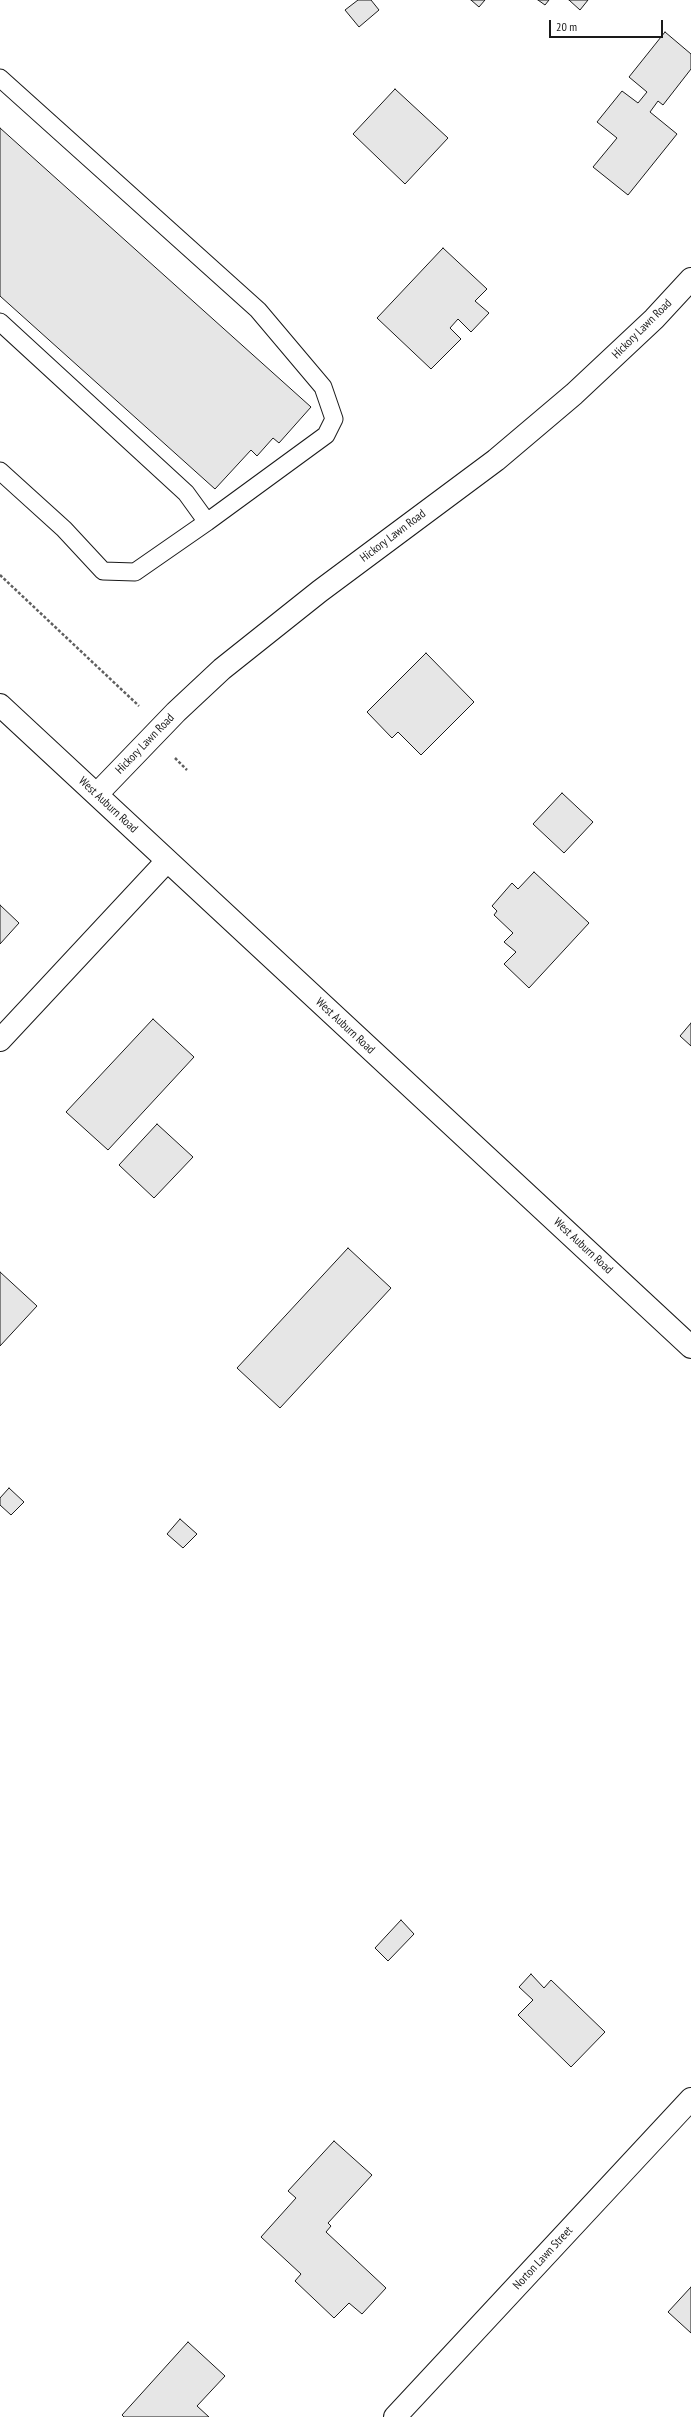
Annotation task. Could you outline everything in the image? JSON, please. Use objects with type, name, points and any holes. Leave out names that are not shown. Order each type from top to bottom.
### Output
[{"type":"street","name":"Hickory Lawn Road","points":[[97,794],[162,727],[222,669],[320,591],[496,460],[574,394],[654,319],[691,279]]},
{"type":"street","name":"West Auburn Road","points":[[0,705],[691,1347]]},
{"type":"street","points":[[0,1040],[167,861]]},
{"type":"street","name":"Norton Lawn Street","points":[[395,2417],[691,2099]]},
{"type":"lane","points":[[0,78],[258,310],[323,387],[334,419],[326,435],[207,522],[135,572],[103,571],[64,529],[0,471]]},
{"type":"lane","points":[[0,322],[186,494],[207,522]]},
{"type":"path","points":[[0,574],[162,727],[187,745],[175,758],[187,770]]},
{"type":"building","points":[[358,0],[371,0],[379,10],[359,27],[345,10]]},
{"type":"building","points":[[471,0],[485,0],[479,7]]},
{"type":"building","points":[[538,0],[549,0],[545,5]]},
{"type":"building","points":[[569,0],[588,0],[580,10]]},
{"type":"building","points":[[665,32],[691,54],[691,69],[663,105],[658,101],[650,112],[677,134],[628,195],[593,167],[617,138],[597,122],[622,91],[638,103],[647,92],[629,77]]},
{"type":"building","points":[[395,89],[448,138],[405,184],[353,134]]},
{"type":"building","points":[[0,128],[311,407],[279,443],[273,438],[257,456],[251,450],[215,489],[0,296]]},
{"type":"building","points":[[443,248],[487,289],[475,301],[489,313],[471,332],[458,319],[450,328],[461,339],[431,369],[377,318]]},
{"type":"building","points":[[426,653],[474,702],[421,755],[398,732],[392,738],[367,712]]},
{"type":"building","points":[[562,793],[593,822],[564,853],[533,824]]},
{"type":"building","points":[[534,872],[589,923],[529,988],[504,964],[516,952],[504,942],[513,933],[494,915],[497,911],[492,906],[512,883],[518,889]]},
{"type":"building","points":[[0,905],[19,923],[0,944]]},
{"type":"building","points":[[153,1019],[194,1057],[108,1150],[66,1112]]},
{"type":"building","points":[[691,1023],[691,1046],[680,1036]]},
{"type":"building","points":[[157,1124],[193,1157],[154,1198],[119,1165]]},
{"type":"building","points":[[348,1248],[391,1288],[280,1408],[237,1368]]},
{"type":"building","points":[[0,1272],[37,1306],[0,1346]]},
{"type":"building","points":[[9,1488],[24,1502],[11,1515],[0,1505],[0,1498]]},
{"type":"building","points":[[180,1519],[197,1534],[183,1548],[167,1534]]},
{"type":"building","points":[[401,1920],[414,1934],[388,1961],[375,1948]]},
{"type":"building","points":[[531,1974],[544,1988],[551,1980],[605,2032],[571,2067],[518,2015],[533,2000],[519,1987]]},
{"type":"building","points":[[334,2141],[372,2175],[328,2223],[331,2226],[326,2232],[386,2288],[362,2314],[349,2303],[334,2318],[295,2281],[301,2274],[261,2237],[296,2198],[288,2191]]},
{"type":"building","points":[[691,2287],[691,2333],[668,2312]]},
{"type":"building","points":[[188,2342],[225,2376],[197,2406],[209,2417],[124,2417],[122,2415]]}]
